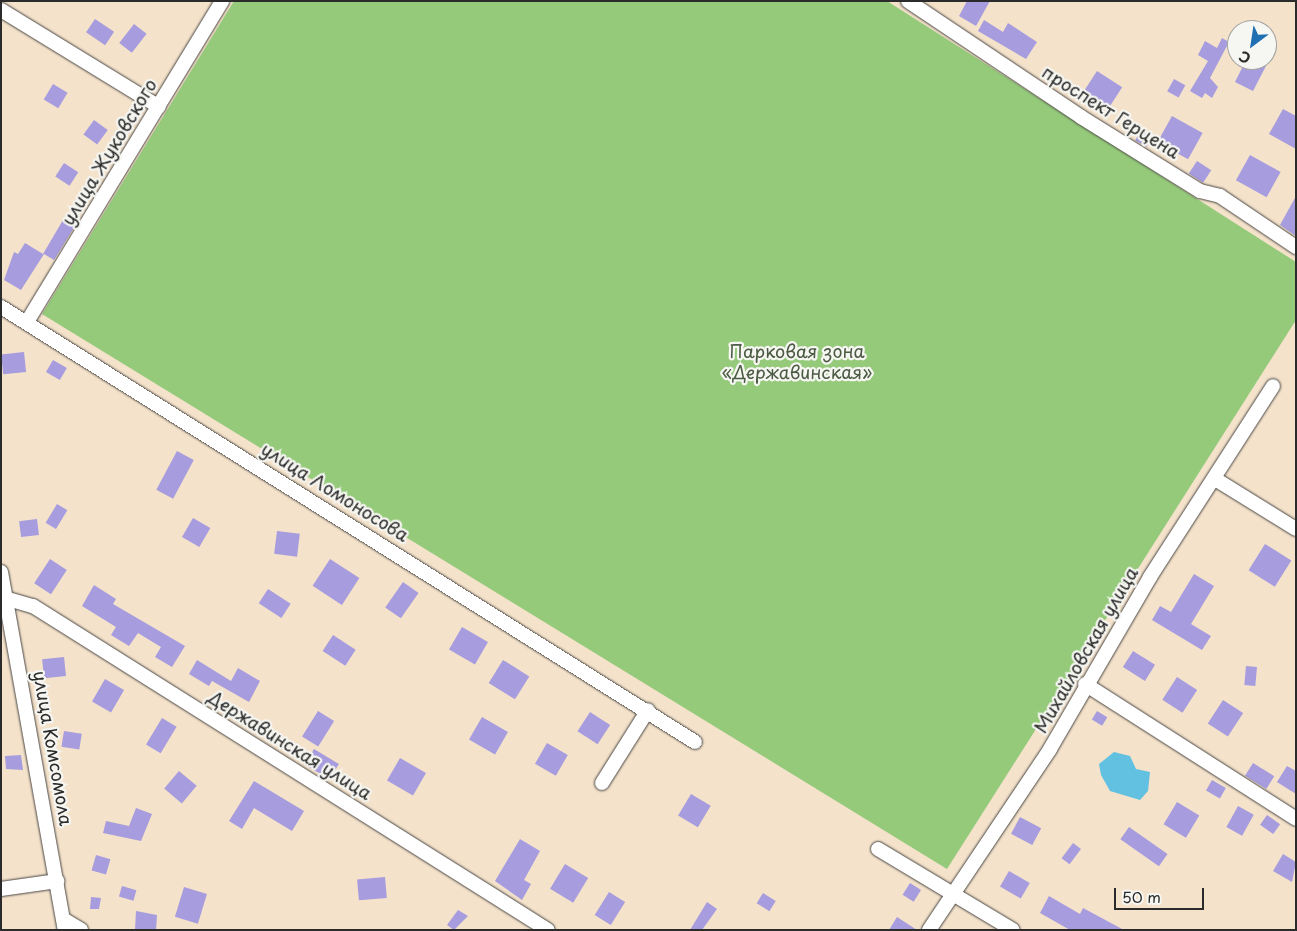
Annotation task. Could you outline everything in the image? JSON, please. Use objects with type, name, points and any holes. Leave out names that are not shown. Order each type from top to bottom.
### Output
[{"type":"street","name":"улица Жуковского","points":[[27,322],[222,1]]},
{"type":"street","name":"проспект Герцена","points":[[908,1],[1081,117],[1200,190],[1228,201],[1296,247]]},
{"type":"street","points":[[1,10],[159,107]]},
{"type":"street","name":"улица Ломоносова","points":[[1,307],[648,710],[695,742]]},
{"type":"street","name":"Михайловская улица","points":[[928,930],[1050,749],[1085,684],[1273,386]]},
{"type":"street","points":[[1215,479],[1296,529]]},
{"type":"street","name":"улица Комсомола","points":[[1,572],[8,599],[64,924]]},
{"type":"street","name":"Державинская улица","points":[[8,599],[33,606],[548,930]]},
{"type":"street","points":[[1085,684],[1296,819]]},
{"type":"street","points":[[602,783],[648,710]]},
{"type":"street","points":[[878,849],[1013,930]]},
{"type":"street","points":[[1,889],[57,881]]},
{"type":"street","points":[[64,924],[81,930]]},
{"type":"green space","name":"Парковая зона «Державинская»","points":[[234,1],[887,1],[1296,262],[1296,320],[947,869],[42,314]]},
{"type":"water","points":[[1114,752],[1130,756],[1136,769],[1150,772],[1148,791],[1140,800],[1110,791],[1101,775],[1099,764]]},
{"type":"building","points":[[967,1],[990,1],[976,26],[959,16]]},
{"type":"building","points":[[95,19],[114,32],[105,45],[86,32]]},
{"type":"building","points":[[984,20],[1003,32],[1008,23],[1037,42],[1026,59],[978,31]]},
{"type":"building","points":[[134,24],[147,34],[132,53],[119,43]]},
{"type":"building","points":[[1222,38],[1227,41],[1227,46],[1210,78],[1218,87],[1212,98],[1205,93],[1202,98],[1190,91],[1208,61],[1198,55],[1205,41],[1217,48]]},
{"type":"building","points":[[1241,70],[1264,70],[1253,91],[1235,82]]},
{"type":"building","points":[[1097,71],[1122,87],[1109,108],[1083,92]]},
{"type":"building","points":[[1174,79],[1185,85],[1179,98],[1167,91]]},
{"type":"building","points":[[53,84],[68,93],[58,108],[44,99]]},
{"type":"building","points":[[1283,109],[1296,116],[1296,149],[1269,134]]},
{"type":"building","points":[[1172,116],[1203,133],[1188,159],[1157,142]]},
{"type":"building","points":[[94,120],[108,130],[97,145],[83,135]]},
{"type":"building","points":[[1141,130],[1152,136],[1147,147],[1135,140]]},
{"type":"building","points":[[1250,155],[1281,172],[1267,197],[1236,180]]},
{"type":"building","points":[[1197,161],[1211,170],[1203,183],[1189,174]]},
{"type":"building","points":[[64,163],[78,172],[70,186],[55,176]]},
{"type":"building","points":[[1296,196],[1296,236],[1280,225]]},
{"type":"building","points":[[63,220],[75,226],[54,260],[44,254],[21,290],[4,280],[14,252],[18,254],[25,243],[43,254]]},
{"type":"building","points":[[24,352],[26,372],[3,374],[1,354]]},
{"type":"building","points":[[53,360],[67,368],[60,380],[46,372]]},
{"type":"building","points":[[177,451],[194,460],[173,499],[156,490]]},
{"type":"building","points":[[57,504],[67,510],[56,529],[46,523]]},
{"type":"building","points":[[193,518],[210,528],[199,547],[182,537]]},
{"type":"building","points":[[37,519],[39,535],[21,537],[19,521]]},
{"type":"building","points":[[277,531],[300,534],[297,557],[274,554]]},
{"type":"building","points":[[1265,544],[1291,560],[1275,587],[1249,570]]},
{"type":"building","points":[[50,559],[67,570],[51,594],[34,583]]},
{"type":"building","points":[[330,559],[359,578],[342,605],[313,586]]},
{"type":"building","points":[[1194,574],[1214,586],[1191,624],[1211,636],[1202,650],[1152,620],[1160,606],[1171,612]]},
{"type":"building","points":[[403,582],[419,593],[401,618],[385,607]]},
{"type":"building","points":[[94,585],[116,599],[113,604],[185,646],[172,667],[155,657],[161,647],[138,633],[129,646],[111,635],[116,627],[82,606]]},
{"type":"building","points":[[268,589],[291,604],[281,618],[259,603]]},
{"type":"building","points":[[462,627],[488,642],[475,665],[449,650]]},
{"type":"building","points":[[333,635],[356,650],[345,666],[323,651]]},
{"type":"building","points":[[1133,651],[1155,665],[1145,681],[1123,667]]},
{"type":"building","points":[[64,657],[66,676],[44,678],[42,659]]},
{"type":"building","points":[[197,660],[231,681],[238,668],[260,681],[249,702],[212,681],[209,686],[189,674]]},
{"type":"building","points":[[503,660],[529,676],[515,699],[489,683]]},
{"type":"building","points":[[1246,666],[1257,667],[1255,686],[1244,685]]},
{"type":"building","points":[[1177,677],[1197,690],[1182,713],[1162,700]]},
{"type":"building","points":[[105,679],[124,690],[111,713],[92,702]]},
{"type":"building","points":[[1223,700],[1243,713],[1228,737],[1208,723]]},
{"type":"building","points":[[318,711],[334,721],[318,747],[302,736]]},
{"type":"building","points":[[1097,711],[1107,717],[1102,726],[1092,720]]},
{"type":"building","points":[[590,712],[610,725],[598,744],[577,731]]},
{"type":"building","points":[[482,717],[508,732],[495,755],[469,740]]},
{"type":"building","points":[[162,718],[177,727],[161,753],[146,745]]},
{"type":"building","points":[[64,731],[82,734],[79,750],[61,747]]},
{"type":"building","points":[[547,743],[568,755],[556,776],[535,764]]},
{"type":"building","points":[[314,749],[339,764],[330,779],[305,764]]},
{"type":"building","points":[[21,755],[23,770],[6,769],[5,756]]},
{"type":"building","points":[[400,758],[426,773],[413,796],[387,781]]},
{"type":"building","points":[[1253,763],[1274,776],[1266,789],[1245,776]]},
{"type":"building","points":[[1287,766],[1296,771],[1296,794],[1277,782]]},
{"type":"building","points":[[179,771],[197,786],[182,803],[164,789]]},
{"type":"building","points":[[1212,780],[1226,788],[1220,798],[1206,790]]},
{"type":"building","points":[[254,781],[304,811],[292,831],[254,808],[242,829],[229,821]]},
{"type":"building","points":[[691,794],[711,806],[698,827],[678,815]]},
{"type":"building","points":[[1177,802],[1199,815],[1186,838],[1164,824]]},
{"type":"building","points":[[1238,806],[1254,815],[1242,836],[1226,827]]},
{"type":"building","points":[[136,808],[152,814],[141,841],[103,833],[106,821],[129,826]]},
{"type":"building","points":[[1267,815],[1280,824],[1273,834],[1260,825]]},
{"type":"building","points":[[1020,817],[1041,828],[1032,845],[1011,834]]},
{"type":"building","points":[[1129,827],[1168,854],[1159,866],[1120,839]]},
{"type":"building","points":[[520,839],[540,851],[524,880],[531,884],[522,900],[495,881]]},
{"type":"building","points":[[1073,843],[1081,849],[1070,864],[1062,858]]},
{"type":"building","points":[[1283,854],[1296,862],[1292,882],[1273,871]]},
{"type":"building","points":[[96,855],[110,859],[106,875],[92,870]]},
{"type":"building","points":[[565,864],[588,878],[573,903],[550,889]]},
{"type":"building","points":[[1009,871],[1030,883],[1021,899],[1000,887]]},
{"type":"building","points":[[385,877],[387,898],[359,900],[357,879]]},
{"type":"building","points":[[910,883],[921,890],[914,902],[903,895]]},
{"type":"building","points":[[122,886],[136,890],[133,901],[119,897]]},
{"type":"building","points":[[184,887],[207,894],[198,924],[175,917]]},
{"type":"building","points":[[609,892],[625,902],[611,925],[595,915]]},
{"type":"building","points":[[763,893],[776,901],[769,911],[757,903]]},
{"type":"building","points":[[1049,896],[1080,914],[1083,908],[1124,930],[1070,930],[1040,913]]},
{"type":"building","points":[[91,897],[101,898],[99,909],[90,909]]},
{"type":"building","points":[[707,902],[717,909],[702,930],[690,930]]},
{"type":"building","points":[[458,910],[468,916],[454,930],[447,925]]},
{"type":"building","points":[[136,911],[157,915],[156,930],[135,930]]},
{"type":"building","points":[[897,917],[917,930],[889,930]]}]
